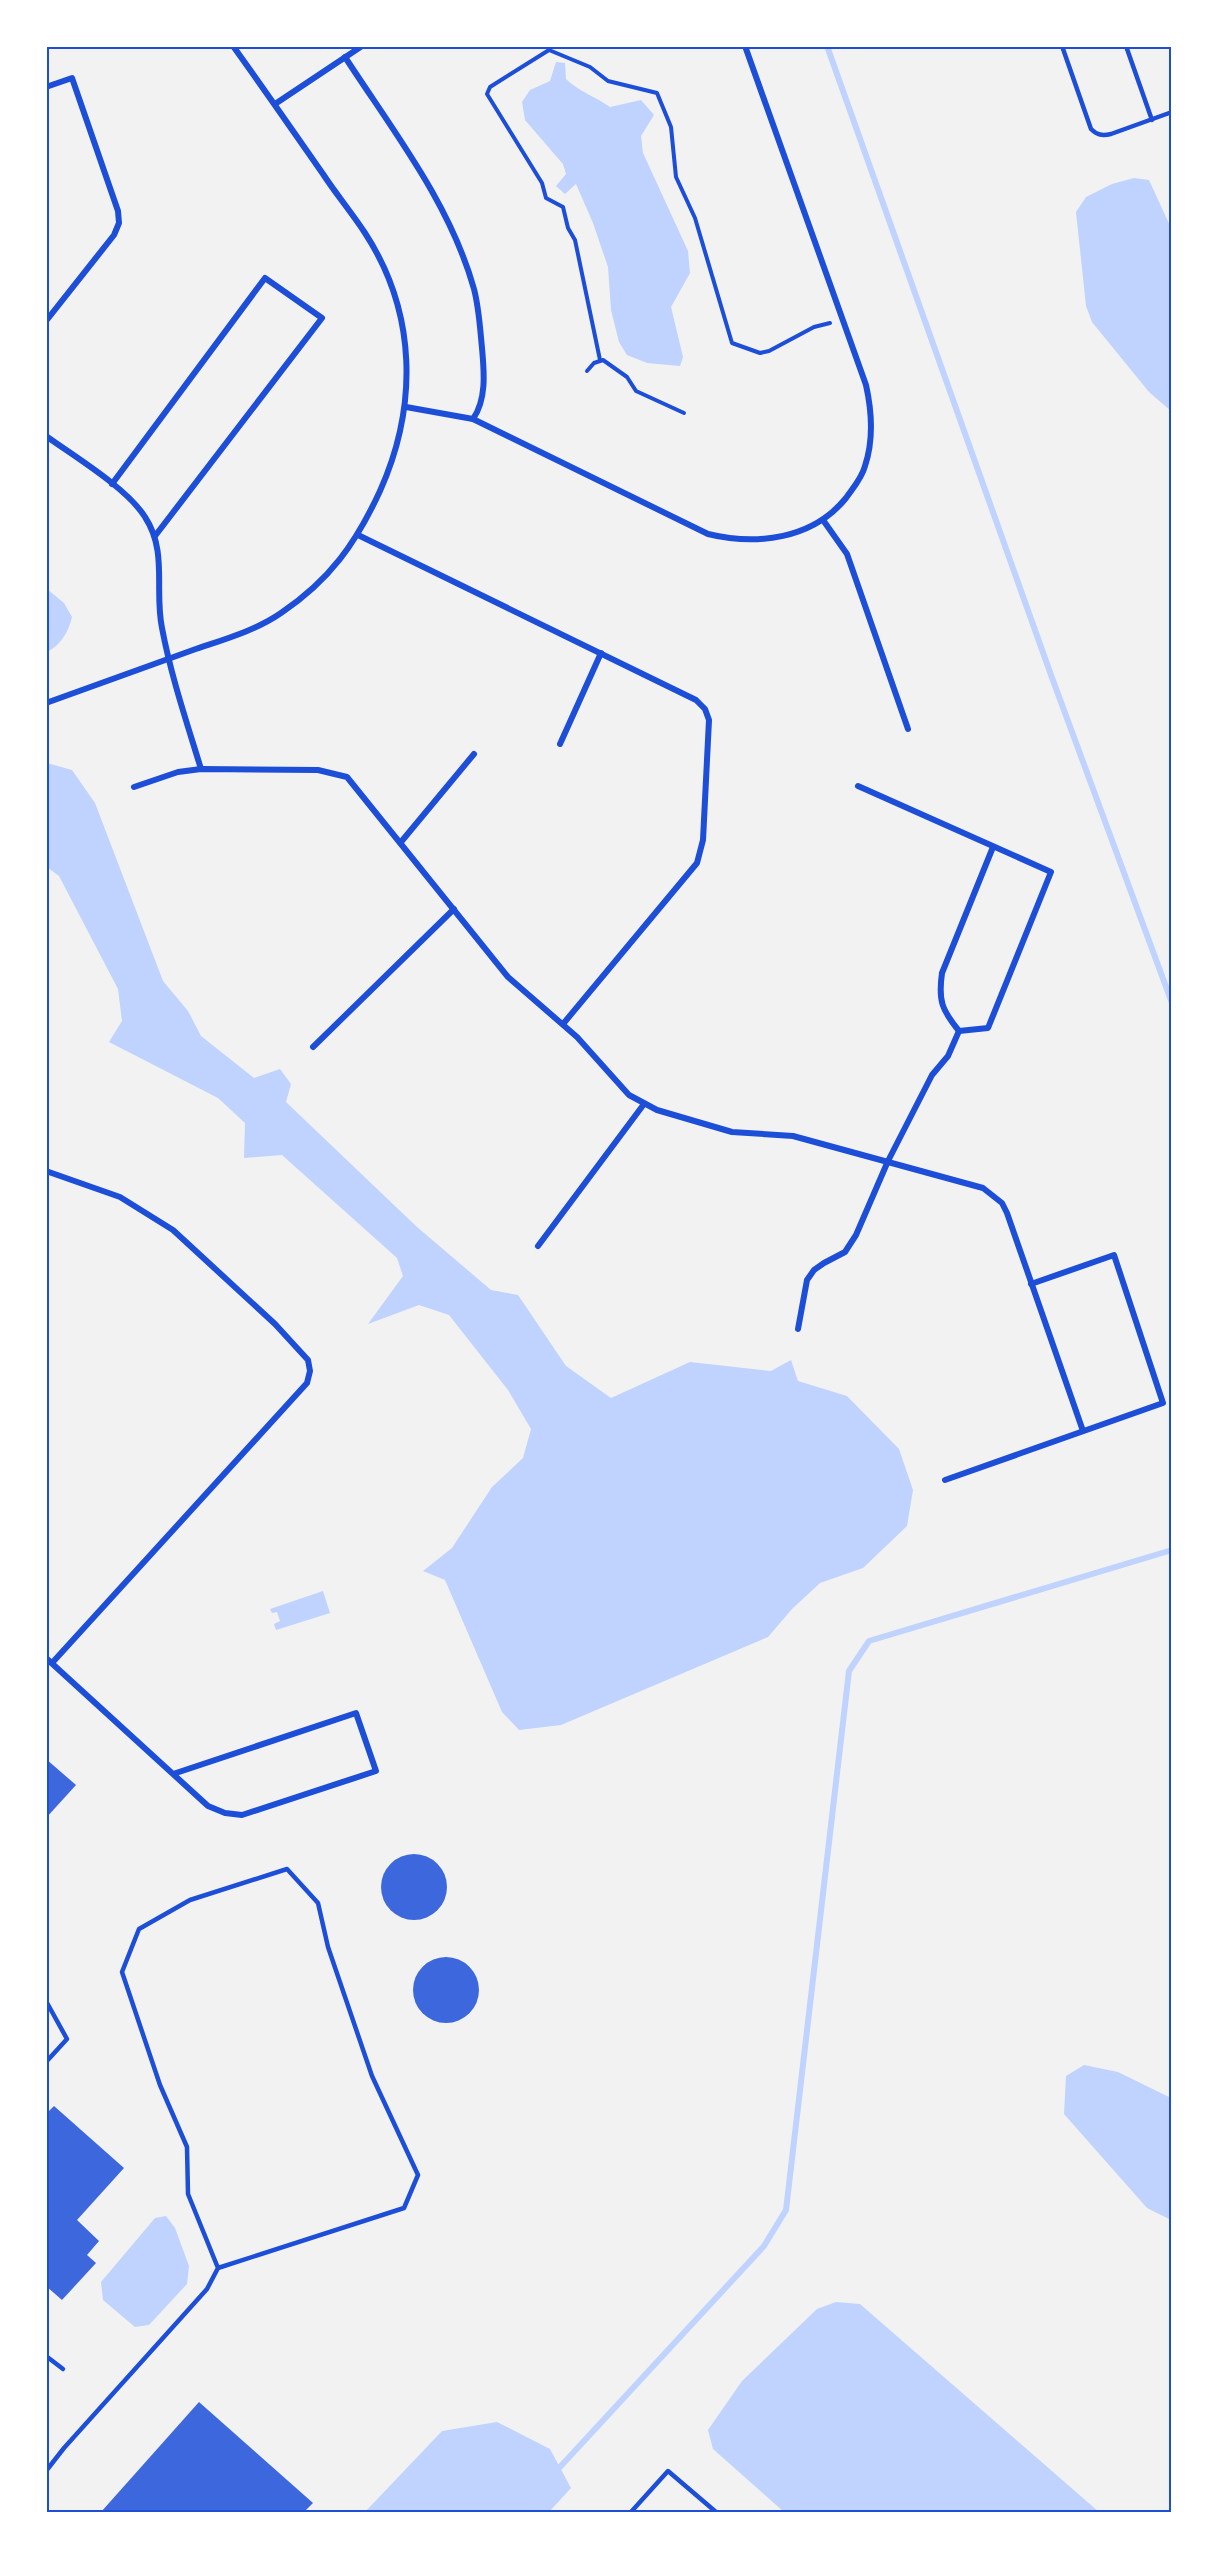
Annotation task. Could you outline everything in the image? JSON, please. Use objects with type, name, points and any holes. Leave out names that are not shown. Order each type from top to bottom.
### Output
[{"type":"street","points":[[46,703],[243,632],[280,614],[314,588],[339,563],[358,535],[392,464],[406,407],[405,342],[389,281],[366,234],[233,46]]},
{"type":"street","points":[[275,104],[362,46]]},
{"type":"street","points":[[406,407],[473,419],[708,534],[730,540],[757,541],[786,536],[823,520],[839,507],[854,488],[865,468],[871,440],[871,411],[866,385],[745,46]]},
{"type":"street","points":[[345,57],[447,218],[467,267],[480,325],[485,376],[479,410],[473,419]]},
{"type":"street","points":[[46,87],[72,78],[118,211],[119,223],[114,235],[46,321]]},
{"type":"street","points":[[111,484],[265,278],[322,318],[155,536]]},
{"type":"street","points":[[46,436],[111,484],[145,517],[155,536],[160,560],[161,625],[168,659],[201,769]]},
{"type":"street","points":[[823,520],[847,554],[908,729]]},
{"type":"street","points":[[358,535],[696,700],[705,709],[709,720],[703,840],[697,863],[564,1024]]},
{"type":"street","points":[[560,744],[601,653]]},
{"type":"street","points":[[401,843],[474,754]]},
{"type":"street","points":[[134,787],[178,772],[201,769],[318,770],[348,777],[508,977],[564,1024],[629,1095],[665,1113],[732,1132],[793,1136],[982,1188],[1002,1203],[1083,1431]]},
{"type":"street","points":[[858,786],[1051,873],[988,1028],[959,1031]]},
{"type":"street","points":[[959,1031],[944,1013],[940,992],[942,973],[993,847]]},
{"type":"street","points":[[313,1047],[454,909]]},
{"type":"street","points":[[798,1329],[807,1280],[814,1270],[845,1252],[856,1235],[888,1161],[932,1075],[948,1056],[959,1031]]},
{"type":"street","points":[[538,1246],[644,1104]]},
{"type":"street","points":[[46,1171],[120,1197],[173,1230],[275,1324],[308,1360],[310,1371],[307,1383],[49,1660],[173,1774],[208,1806],[225,1813],[242,1815],[376,1771],[356,1713],[173,1774]]},
{"type":"street","points":[[945,1480],[1163,1403],[1114,1255],[1031,1284]]},
{"type":"lane","points":[[1062,46],[1090,129],[1096,134],[1104,136],[1111,134],[1172,112]]},
{"type":"lane","points":[[1126,46],[1152,120]]},
{"type":"lane","points":[[46,2471],[207,2289],[218,2268],[404,2208],[418,2175],[372,2076],[328,1947],[318,1903],[287,1869],[190,1900],[139,1929],[122,1971],[160,2085],[187,2147],[188,2194],[218,2268]]},
{"type":"lane","points":[[46,2001],[67,2039],[46,2062]]},
{"type":"lane","points":[[46,2356],[63,2369]]},
{"type":"lane","points":[[631,2512],[668,2470],[717,2512]]},
{"type":"path","points":[[600,360],[575,240],[568,228],[563,207],[546,198],[542,183],[487,94],[490,87],[549,50],[590,68],[608,81],[657,93],[671,127],[676,177],[695,218],[732,343],[760,353],[770,351],[814,327],[844,319]]},
{"type":"path","points":[[587,371],[600,360]]},
{"type":"path","points":[[600,360],[627,377],[636,391],[684,412]]},
{"type":"water","points":[[556,62],[565,63],[566,79],[610,107],[641,100],[654,115],[641,136],[643,153],[688,251],[690,273],[671,307],[683,357],[680,366],[647,363],[627,355],[619,342],[611,310],[608,267],[593,223],[576,184],[565,194],[556,186],[566,174],[563,164],[525,120],[522,102],[530,90],[550,81]]},
{"type":"water","points":[[1134,178],[1149,180],[1171,228],[1171,411],[1149,392],[1092,322],[1086,306],[1076,212],[1086,197],[1112,184]]},
{"type":"water","points":[[47,589],[64,603],[72,617],[63,637],[47,652]]},
{"type":"water","points":[[47,763],[72,770],[95,803],[163,981],[188,1011],[201,1036],[254,1078],[280,1069],[291,1084],[286,1102],[417,1227],[491,1290],[518,1295],[566,1366],[611,1398],[690,1362],[771,1371],[791,1360],[798,1381],[847,1396],[899,1449],[913,1490],[907,1526],[863,1568],[820,1583],[792,1609],[768,1637],[561,1725],[519,1730],[502,1712],[445,1580],[423,1571],[452,1548],[492,1487],[523,1458],[531,1429],[508,1390],[449,1315],[419,1305],[368,1324],[403,1276],[397,1258],[282,1155],[244,1158],[245,1123],[218,1098],[109,1042],[122,1021],[118,989],[59,876],[47,867]]},
{"type":"water","points":[[323,1591],[330,1613],[276,1630],[274,1624],[280,1621],[277,1612],[272,1613],[270,1609]]},
{"type":"water","points":[[1084,2065],[1118,2072],[1171,2098],[1171,2220],[1147,2208],[1064,2114],[1066,2076]]},
{"type":"water","points":[[166,2216],[175,2228],[189,2266],[187,2284],[149,2325],[135,2327],[103,2300],[101,2282],[155,2218]]},
{"type":"water","points":[[836,2302],[860,2304],[1099,2512],[784,2512],[713,2449],[708,2430],[742,2381],[817,2309]]},
{"type":"water","points":[[497,2422],[550,2449],[571,2488],[549,2512],[365,2512],[442,2431]]},
{"type":"building","points":[[46,1759],[76,1785],[46,1818]]},
{"type":"building","points":[[414,1854],[427,1857],[437,1864],[444,1874],[447,1887],[444,1900],[437,1910],[427,1917],[414,1920],[401,1917],[391,1910],[384,1900],[381,1887],[384,1874],[391,1864],[401,1857]]},
{"type":"building","points":[[439,1957],[453,1957],[465,1962],[474,1971],[479,1990],[477,2003],[470,2014],[453,2023],[439,2023],[427,2018],[418,2009],[413,1997],[413,1983],[418,1971],[427,1962]]},
{"type":"building","points":[[54,2106],[124,2168],[77,2220],[99,2241],[87,2255],[96,2263],[62,2300],[46,2286],[46,2114]]},
{"type":"building","points":[[199,2402],[313,2503],[304,2512],[101,2512]]},
{"type":"waterway","points":[[827,46],[1051,675],[1172,1003]]},
{"type":"waterway","points":[[560,2467],[764,2246],[786,2210],[849,1671],[869,1641],[1172,1550]]}]
